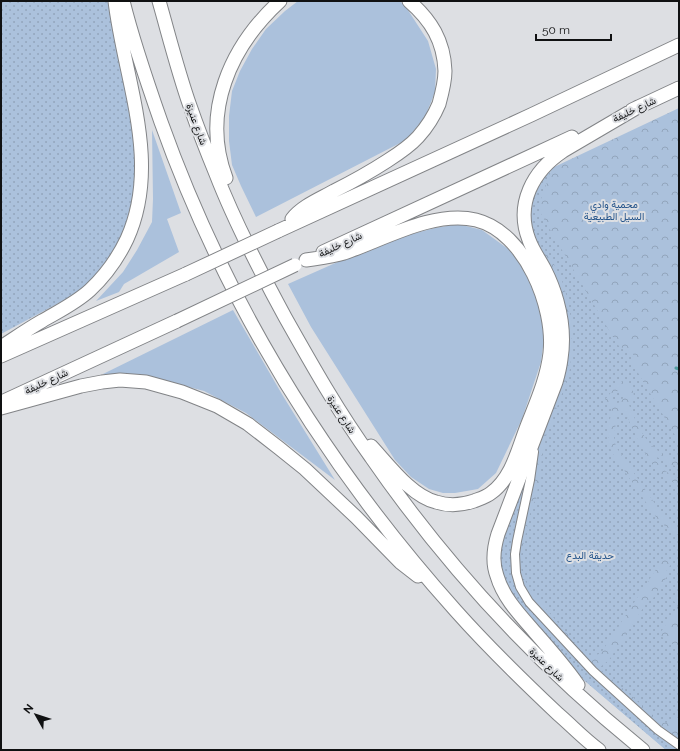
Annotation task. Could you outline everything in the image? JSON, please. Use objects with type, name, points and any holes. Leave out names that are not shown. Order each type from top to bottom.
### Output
[{"type":"main road","points":[[1,347],[81,298],[90,290],[120,255],[133,226],[140,198],[142,181],[142,155],[139,125],[118,27],[115,1]]},
{"type":"main road","points":[[123,1],[151,96],[169,146],[190,197],[229,283],[286,385],[332,456],[362,497],[397,542],[436,588],[498,656],[535,693],[596,748]]},
{"type":"main road","name":"شارع عنيزة","points":[[159,1],[190,105],[217,176],[272,293],[341,413],[396,492],[455,566],[489,604],[528,646],[587,702],[643,750]]},
{"type":"main road","points":[[236,219],[232,196],[221,164],[218,143],[218,117],[221,99],[236,55],[255,26],[280,1]]},
{"type":"main road","points":[[282,229],[295,215],[306,207],[397,154],[418,138],[432,120],[444,86],[445,62],[436,33],[428,20],[409,1]]},
{"type":"main road","points":[[1,356],[186,274],[679,45]]},
{"type":"main road","name":"شارع خليفة","points":[[1,402],[177,321],[300,262],[679,88]]},
{"type":"main road","points":[[587,702],[575,681],[550,649],[512,606],[502,590],[496,575],[494,558],[496,542],[556,382],[561,359],[561,320],[557,303],[552,285],[529,241],[526,232],[524,214],[528,194],[541,170],[554,158],[638,107]]},
{"type":"main road","points":[[300,262],[343,253],[385,236],[431,222],[445,219],[465,218],[485,223],[506,236],[525,259],[541,290],[546,306],[550,324],[550,353],[541,390],[512,464],[498,487],[490,494],[468,503],[454,504],[436,502],[427,499],[412,489],[341,413]]},
{"type":"main road","points":[[1,408],[81,386],[120,380],[146,382],[182,392],[217,406],[248,424],[290,456],[337,498],[400,562],[436,588]]},
{"type":"street","points":[[538,432],[515,554],[516,573],[520,587],[529,602],[593,671],[658,730],[679,745]]},
{"type":"green space","points":[[1,1],[108,1],[134,127],[136,190],[119,245],[83,290],[1,334]]},
{"type":"green space","points":[[298,1],[399,1],[404,4],[428,41],[436,69],[435,92],[425,117],[406,140],[256,217],[232,165],[229,141],[229,116],[232,91],[240,71],[252,49],[266,29]]},
{"type":"green space","name":"حديقة البدع","points":[[679,108],[679,750],[666,750],[585,681],[510,596],[498,554],[555,398],[528,228],[552,168]]},
{"type":"green space","points":[[152,130],[181,213],[167,219],[179,252],[124,284],[119,292],[96,301],[123,272],[152,222]]},
{"type":"green space","name":"حديقة البدع","points":[[552,168],[540,202],[540,211],[542,216],[617,344],[634,354],[631,361],[679,442],[679,461],[660,452],[647,440],[637,424],[629,405],[634,398],[634,394],[628,385],[620,381],[605,400],[612,409],[608,435],[611,451],[658,520],[679,535],[679,592],[673,601],[679,604],[659,635],[679,648],[679,716],[670,722],[665,723],[660,721],[599,668],[609,660],[649,599],[652,600],[668,575],[665,573],[672,563],[664,557],[601,653],[593,655],[589,655],[582,651],[535,596],[524,579],[522,573],[520,562],[521,555],[532,505],[536,500],[546,436],[570,369],[572,345],[571,318],[562,281],[550,256],[539,246],[531,232],[529,208],[534,189]]},
{"type":"green space","points":[[458,224],[482,230],[511,251],[522,266],[538,300],[544,339],[541,362],[522,419],[496,473],[478,489],[455,493],[443,493],[429,489],[411,477],[395,460],[311,327],[288,284],[385,241],[435,228]]},
{"type":"green space","points":[[233,310],[283,396],[335,480],[246,413],[204,391],[155,378],[103,374]]},
{"type":"green space","points":[[619,391],[622,392],[622,402],[615,403],[612,402],[611,395],[612,392]]},
{"type":"green space","points":[[625,412],[640,444],[652,464],[669,480],[679,485],[679,529],[666,520],[616,447],[614,437],[617,414]]},
{"type":"green space","points":[[653,455],[679,467],[679,479],[664,470]]},
{"type":"green space","points":[[527,472],[510,555],[511,572],[516,587],[515,589],[582,668],[678,750],[666,750],[585,681],[553,647],[510,596],[501,575],[498,554]]},
{"type":"park label","name":"محمية وادي السيل الطبيعية","points":[[614,210]]}]
